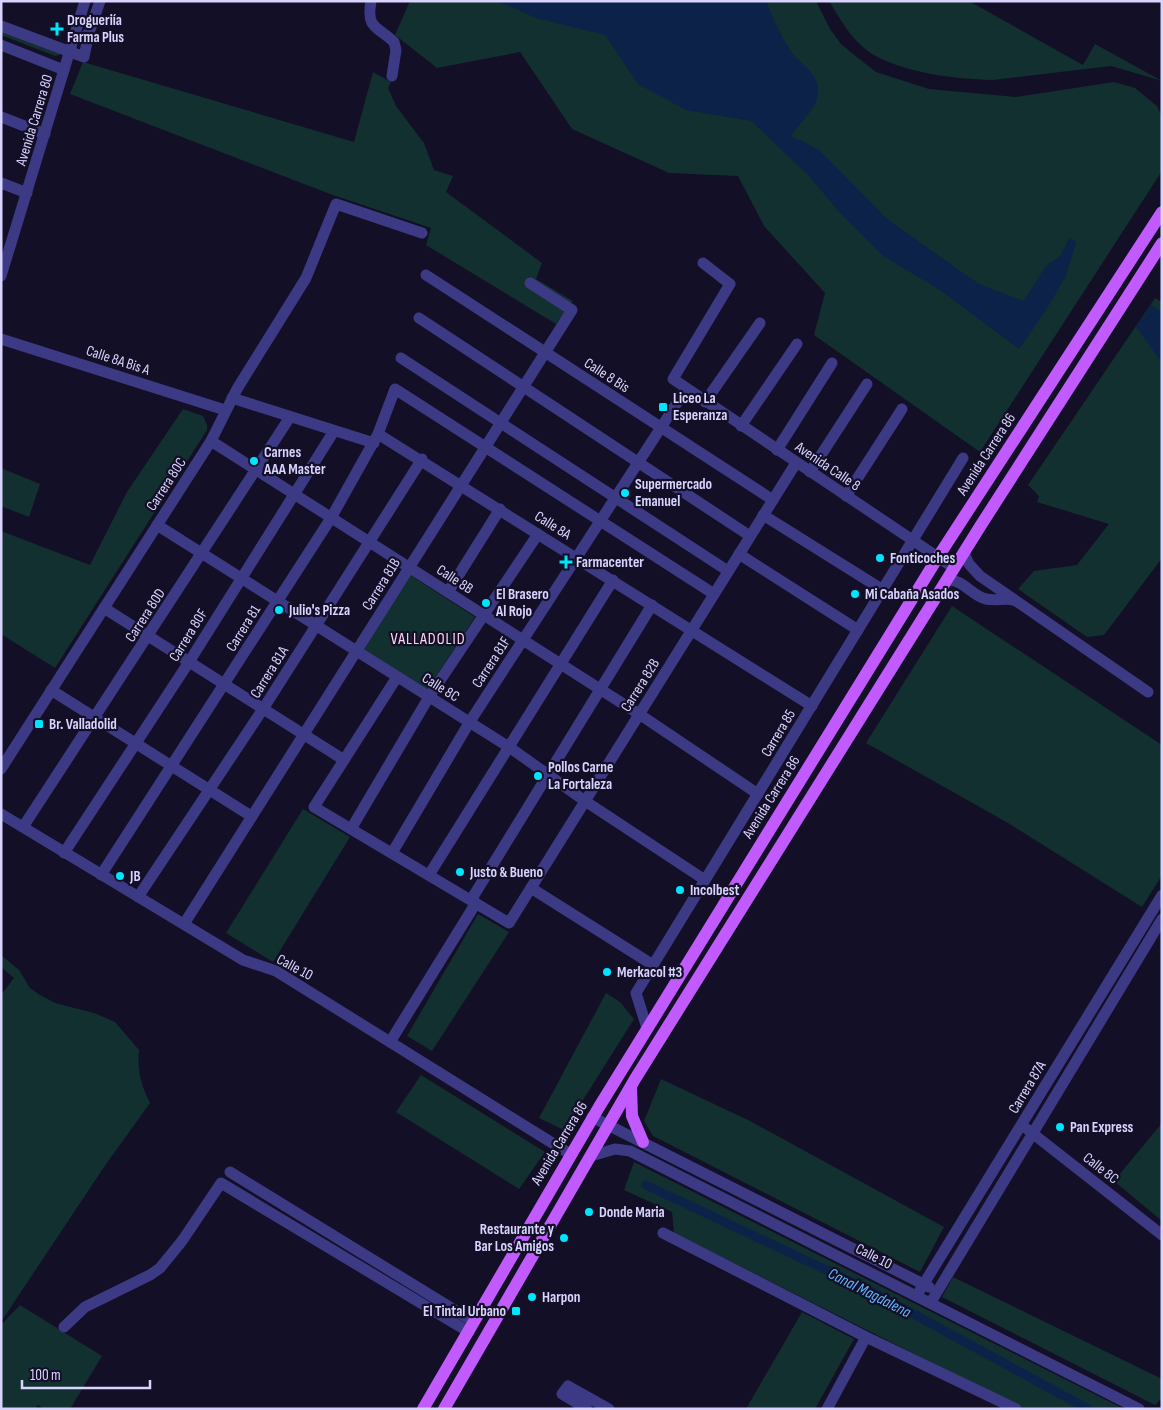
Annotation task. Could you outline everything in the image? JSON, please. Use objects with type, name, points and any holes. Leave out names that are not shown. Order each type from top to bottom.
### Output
[{"type":"main road","name":"Avenida Carrera 86","points":[[423,1409],[592,1117],[938,557],[1162,212]]},
{"type":"main road","points":[[444,1409],[632,1084],[954,568],[1162,243]]},
{"type":"main road","points":[[632,1084],[632,1116],[643,1142]]},
{"type":"street","name":"Avenida Carrera 80","points":[[1,276],[5,252],[27,193],[86,1]]},
{"type":"street","points":[[1,26],[84,57],[100,1]]},
{"type":"street","points":[[371,1],[370,22],[394,42],[396,50],[392,76]]},
{"type":"street","points":[[75,37],[84,37],[90,33]]},
{"type":"street","points":[[1,46],[64,70]]},
{"type":"street","points":[[1,117],[45,134]]},
{"type":"street","points":[[1,183],[27,193]]},
{"type":"street","name":"Carrera 80C","points":[[1,769],[211,441],[232,398],[306,278],[336,204],[422,233]]},
{"type":"street","points":[[686,389],[673,379],[730,284],[703,263]]},
{"type":"street","name":"Calle 8 Bis","points":[[426,275],[772,500]]},
{"type":"street","name":"Carrera 81B","points":[[184,924],[572,310],[530,283]]},
{"type":"street","points":[[419,318],[750,536]]},
{"type":"street","points":[[705,402],[760,323]]},
{"type":"street","name":"Calle 8A Bis A","points":[[1,339],[226,410]]},
{"type":"street","points":[[741,426],[797,344]]},
{"type":"street","points":[[401,358],[728,571]]},
{"type":"street","points":[[777,450],[832,363]]},
{"type":"street","points":[[810,472],[867,384]]},
{"type":"street","name":"Carrera 81","points":[[101,875],[331,518],[376,439],[395,389],[485,447]]},
{"type":"street","name":"Avenida Calle 8","points":[[686,389],[954,568]]},
{"type":"street","name":"Carrera 81F","points":[[392,853],[470,723],[686,389]]},
{"type":"street","points":[[232,398],[334,431],[376,439]]},
{"type":"street","points":[[846,496],[902,409]]},
{"type":"street","name":"Carrera 80D","points":[[23,827],[149,637],[290,417]]},
{"type":"street","name":"Carrera 80F","points":[[64,853],[188,662],[334,431]]},
{"type":"street","name":"Calle 8A","points":[[376,439],[422,460],[812,706]]},
{"type":"street","name":"Calle 8B","points":[[211,441],[639,714],[758,794]]},
{"type":"street","points":[[485,447],[714,594]]},
{"type":"street","name":"Carrera 85","points":[[647,1028],[636,993],[963,458]]},
{"type":"street","name":"Carrera 81A","points":[[138,897],[263,709],[422,460]]},
{"type":"street","name":"Carrera 82B","points":[[473,901],[509,922],[796,462]]},
{"type":"street","points":[[448,592],[500,509]]},
{"type":"street","points":[[763,515],[883,590]]},
{"type":"street","name":"Calle 8C","points":[[157,525],[509,747],[585,801],[706,880]]},
{"type":"street","points":[[351,829],[429,697],[485,616],[538,534]]},
{"type":"street","points":[[964,553],[967,561],[977,573],[1148,692]]},
{"type":"street","points":[[739,554],[858,630]]},
{"type":"street","points":[[429,875],[613,580]]},
{"type":"street","points":[[947,580],[954,580],[986,599],[1002,598],[1015,601]]},
{"type":"street","points":[[390,1042],[548,774],[652,605]]},
{"type":"street","points":[[104,608],[344,760]]},
{"type":"street","points":[[397,677],[314,807],[473,901]]},
{"type":"street","points":[[51,690],[251,816]]},
{"type":"street","name":"Calle 10","points":[[1,814],[243,960],[276,971],[570,1154]]},
{"type":"street","points":[[531,888],[653,965]]},
{"type":"street","name":"Carrera 87A","points":[[917,1295],[1021,1124],[1158,910],[1162,895]]},
{"type":"street","name":"Carrera 87A","points":[[931,1302],[1162,919]]},
{"type":"street","name":"Calle 10","points":[[592,1117],[937,1291]]},
{"type":"street","name":"Calle 8C","points":[[1021,1124],[1162,1235]]},
{"type":"street","name":"Calle 10","points":[[590,1156],[616,1149],[630,1151],[1139,1409]]},
{"type":"street","points":[[230,1172],[471,1327]]},
{"type":"street","points":[[64,1327],[85,1307],[150,1275],[160,1268],[174,1252],[221,1183],[471,1327]]},
{"type":"street","points":[[663,1233],[1002,1406],[1016,1409]]},
{"type":"street","points":[[827,1409],[866,1337]]},
{"type":"street","points":[[587,1409],[562,1394],[568,1386],[609,1409]]},
{"type":"green space","points":[[410,1],[816,1],[830,29],[841,44],[876,72],[929,89],[1016,97],[1114,82],[1135,88],[1157,106],[1162,117],[1162,171],[980,452],[814,335],[825,293],[764,226],[738,176],[669,173],[572,129],[520,52],[437,68],[395,35]]},
{"type":"green space","points":[[829,1],[969,1],[1083,65],[1095,44],[1162,81],[1111,66],[992,80],[929,74],[912,70],[869,52],[846,28]]},
{"type":"green space","points":[[1,29],[60,53],[60,55],[55,56],[1,35]]},
{"type":"green space","points":[[83,62],[354,142],[373,72],[391,82],[388,88],[396,106],[424,143],[434,170],[453,176],[446,192],[542,263],[536,279],[573,301],[556,324],[426,245],[431,228],[330,194],[70,94]]},
{"type":"green space","points":[[1155,298],[1162,302],[1162,558],[1104,635],[1087,637],[1018,589],[1034,571],[1077,565],[1109,524],[1037,502],[1039,496],[1028,485]]},
{"type":"green space","points":[[183,409],[203,416],[207,430],[55,668],[1,634],[1,531],[90,565],[127,492]]},
{"type":"green space","points":[[1,468],[40,484],[29,517],[1,506]]},
{"type":"green space","points":[[410,575],[475,617],[427,690],[362,648]]},
{"type":"green space","points":[[952,606],[1162,745],[1162,875],[1142,907],[1008,823],[866,743]]},
{"type":"green space","points":[[303,809],[350,837],[273,962],[226,933]]},
{"type":"green space","points":[[478,914],[509,932],[432,1051],[407,1036]]},
{"type":"green space","points":[[1,955],[19,970],[30,988],[40,995],[55,1003],[94,1013],[115,1022],[139,1050],[140,1078],[150,1103],[104,1167],[1,1322],[1,995],[14,978],[1,967]]},
{"type":"green space","points":[[606,993],[620,1002],[634,1019],[564,1130],[539,1118]]},
{"type":"green space","points":[[421,1075],[545,1152],[519,1189],[396,1112]]},
{"type":"green space","points":[[661,1079],[750,1121],[944,1227],[920,1272],[653,1136],[644,1121]]},
{"type":"green space","points":[[1162,1123],[1162,1221],[1114,1181]]},
{"type":"green space","points":[[634,1162],[1124,1409],[1024,1409],[674,1233],[672,1212],[624,1190]]},
{"type":"green space","points":[[953,1277],[1162,1379],[1162,1398],[1155,1405],[942,1297]]},
{"type":"green space","points":[[20,1305],[102,1356],[70,1409],[45,1409],[38,1405],[35,1409],[1,1409],[1,1325]]},
{"type":"green space","points":[[802,1312],[854,1339],[815,1409],[746,1409]]},
{"type":"water","points":[[497,1],[766,1],[788,47],[817,82],[817,98],[813,108],[791,136],[818,149],[887,219],[979,284],[1024,301],[1045,267],[1060,256],[1070,237],[1076,242],[1066,276],[1046,310],[1019,349],[940,290],[883,256],[840,213],[807,174],[751,121],[686,110],[638,84],[605,35],[536,18]]},
{"type":"water","points":[[1151,305],[1162,313],[1162,363],[1136,327]]},
{"type":"waterway","name":"Canal Magdalena","points":[[646,1185],[873,1292],[1088,1409]]},
{"type":"place","name":"Drogueriía Farma Plus","points":[[57,29]]},
{"type":"place","name":"Liceo La Esperanza","points":[[663,407]]},
{"type":"place","name":"Carnes AAA Master","points":[[254,461]]},
{"type":"place","name":"Supermercado Emanuel","points":[[625,493]]},
{"type":"place","name":"Fonticoches","points":[[880,558]]},
{"type":"place","name":"Farmacenter","points":[[566,562]]},
{"type":"place","name":"Mi Cabaña Asados","points":[[855,594]]},
{"type":"place","name":"El Brasero Al Rojo","points":[[486,603]]},
{"type":"place","name":"Julio's Pizza","points":[[279,610]]},
{"type":"place","name":"Br. Valladolid","points":[[39,724]]},
{"type":"place","name":"Pollos Carne La Fortaleza","points":[[538,776]]},
{"type":"place","name":"Justo & Bueno","points":[[460,872]]},
{"type":"place","name":"JB","points":[[120,876]]},
{"type":"place","name":"Incolbest","points":[[680,890]]},
{"type":"place","name":"Merkacol #3","points":[[607,972]]},
{"type":"place","name":"Pan Express","points":[[1060,1127]]},
{"type":"place","name":"Donde Maria","points":[[589,1212]]},
{"type":"place","name":"Restaurante y Bar Los Amigos","points":[[564,1238]]},
{"type":"place","name":"Harpon","points":[[532,1297]]},
{"type":"place","name":"El Tintal Urbano","points":[[516,1311]]},
{"type":"district","name":"VALLADOLID","points":[[428,638]]}]
